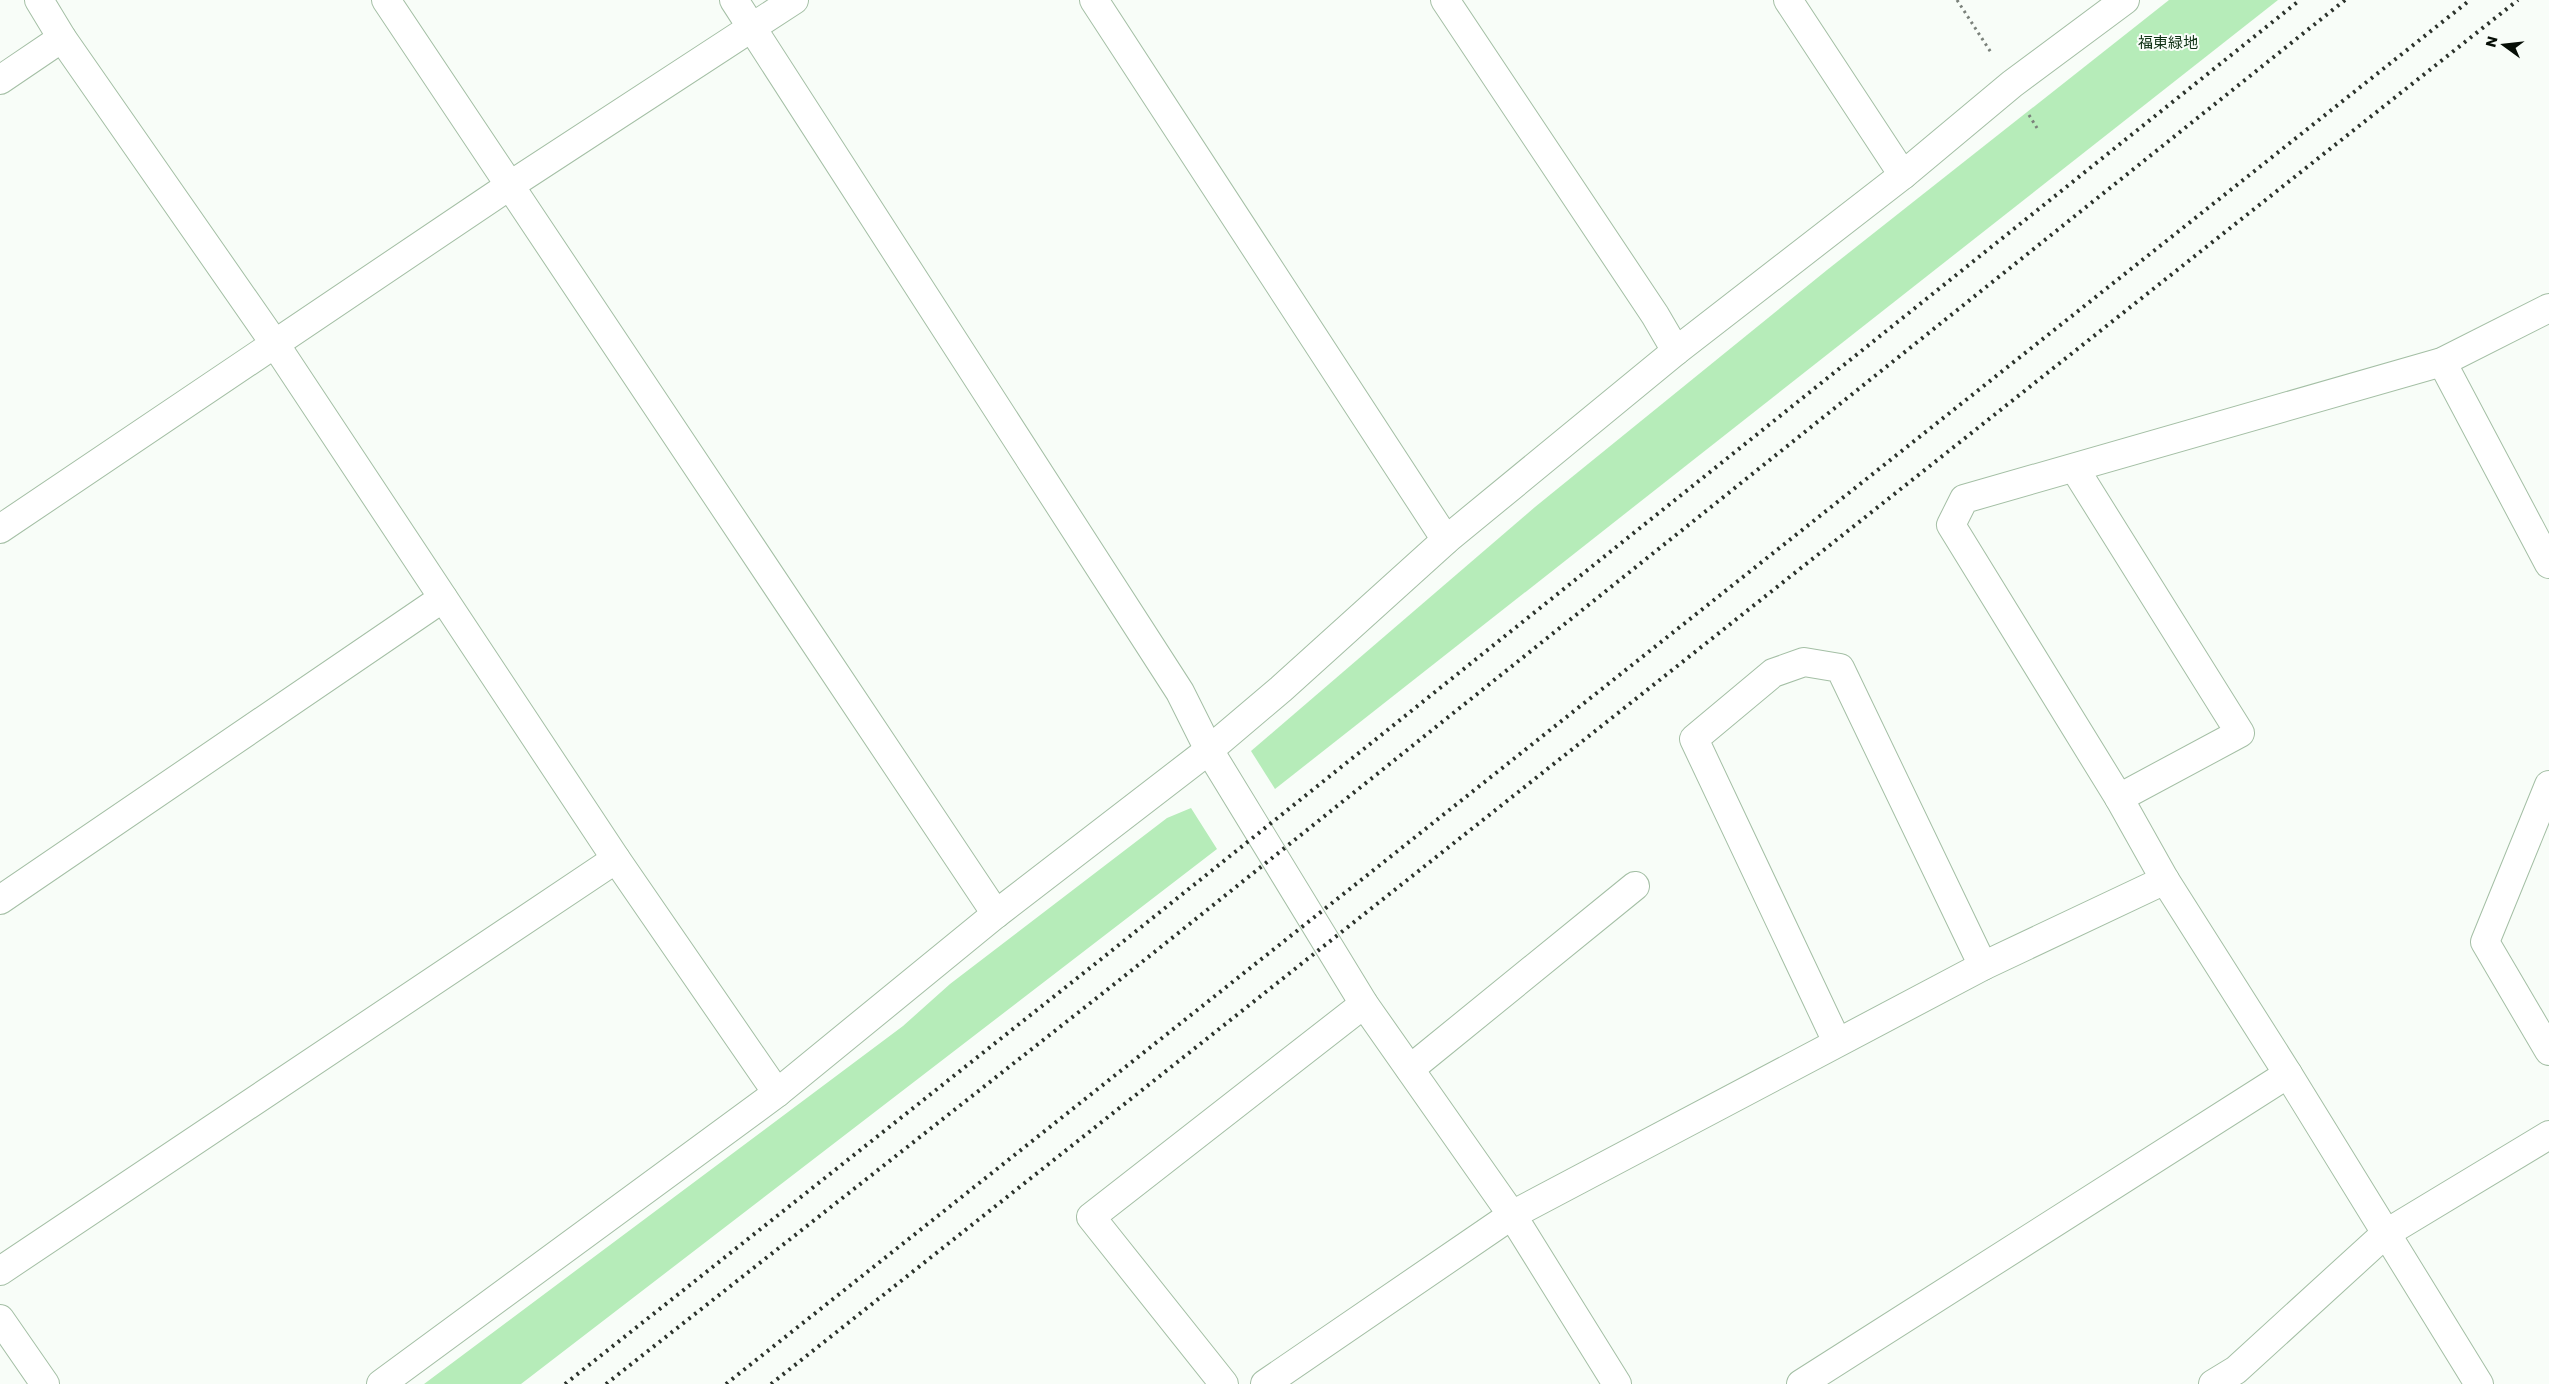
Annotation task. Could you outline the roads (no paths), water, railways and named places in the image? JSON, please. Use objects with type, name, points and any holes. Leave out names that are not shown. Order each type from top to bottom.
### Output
[{"type":"street","points":[[40,0],[62,38],[275,344],[616,860],[777,1093]]},
{"type":"street","points":[[386,0],[996,914]]},
{"type":"street","points":[[734,0],[1180,692],[1209,750],[1364,1004],[1512,1215],[1617,1384]]},
{"type":"street","points":[[0,529],[509,186],[752,30],[794,0]]},
{"type":"street","points":[[1094,0],[1446,540]]},
{"type":"street","points":[[1445,0],[1655,315],[1676,351]]},
{"type":"street","points":[[1788,0],[1903,175]]},
{"type":"street","points":[[381,1384],[777,1093],[996,914],[1209,750],[1281,689],[1446,540],[1676,351],[1903,175],[2012,84],[2126,0]]},
{"type":"street","points":[[0,80],[62,38]]},
{"type":"street","points":[[2479,1384],[2288,1074],[2165,880],[2119,798],[1951,525],[1964,499],[2076,469],[2442,362],[2549,308]]},
{"type":"street","points":[[2442,362],[2549,564]]},
{"type":"street","points":[[2076,469],[2240,733],[2119,798]]},
{"type":"street","points":[[0,900],[443,598]]},
{"type":"street","points":[[1837,1042],[1694,740],[1774,673],[1804,662],[1840,668],[1983,966]]},
{"type":"street","points":[[2549,785],[2485,942],[2549,1051]]},
{"type":"street","points":[[0,1271],[616,860]]},
{"type":"street","points":[[1265,1384],[1512,1215],[1983,966],[2165,880]]},
{"type":"street","points":[[1410,1069],[1635,886]]},
{"type":"street","points":[[1224,1384],[1091,1217],[1364,1004]]},
{"type":"street","points":[[1801,1384],[2288,1074]]},
{"type":"street","points":[[2213,1384],[2236,1370],[2385,1234],[2549,1136]]},
{"type":"street","points":[[0,1320],[45,1384]]},
{"type":"railway","points":[[565,1384],[1100,960],[2300,0]]},
{"type":"railway","points":[[606,1384],[1117,982],[2345,0]]},
{"type":"railway","points":[[726,1384],[2470,0]]},
{"type":"railway","points":[[771,1384],[2518,0]]},
{"type":"park label","name":"福東緑地","points":[[2168,43]]}]
